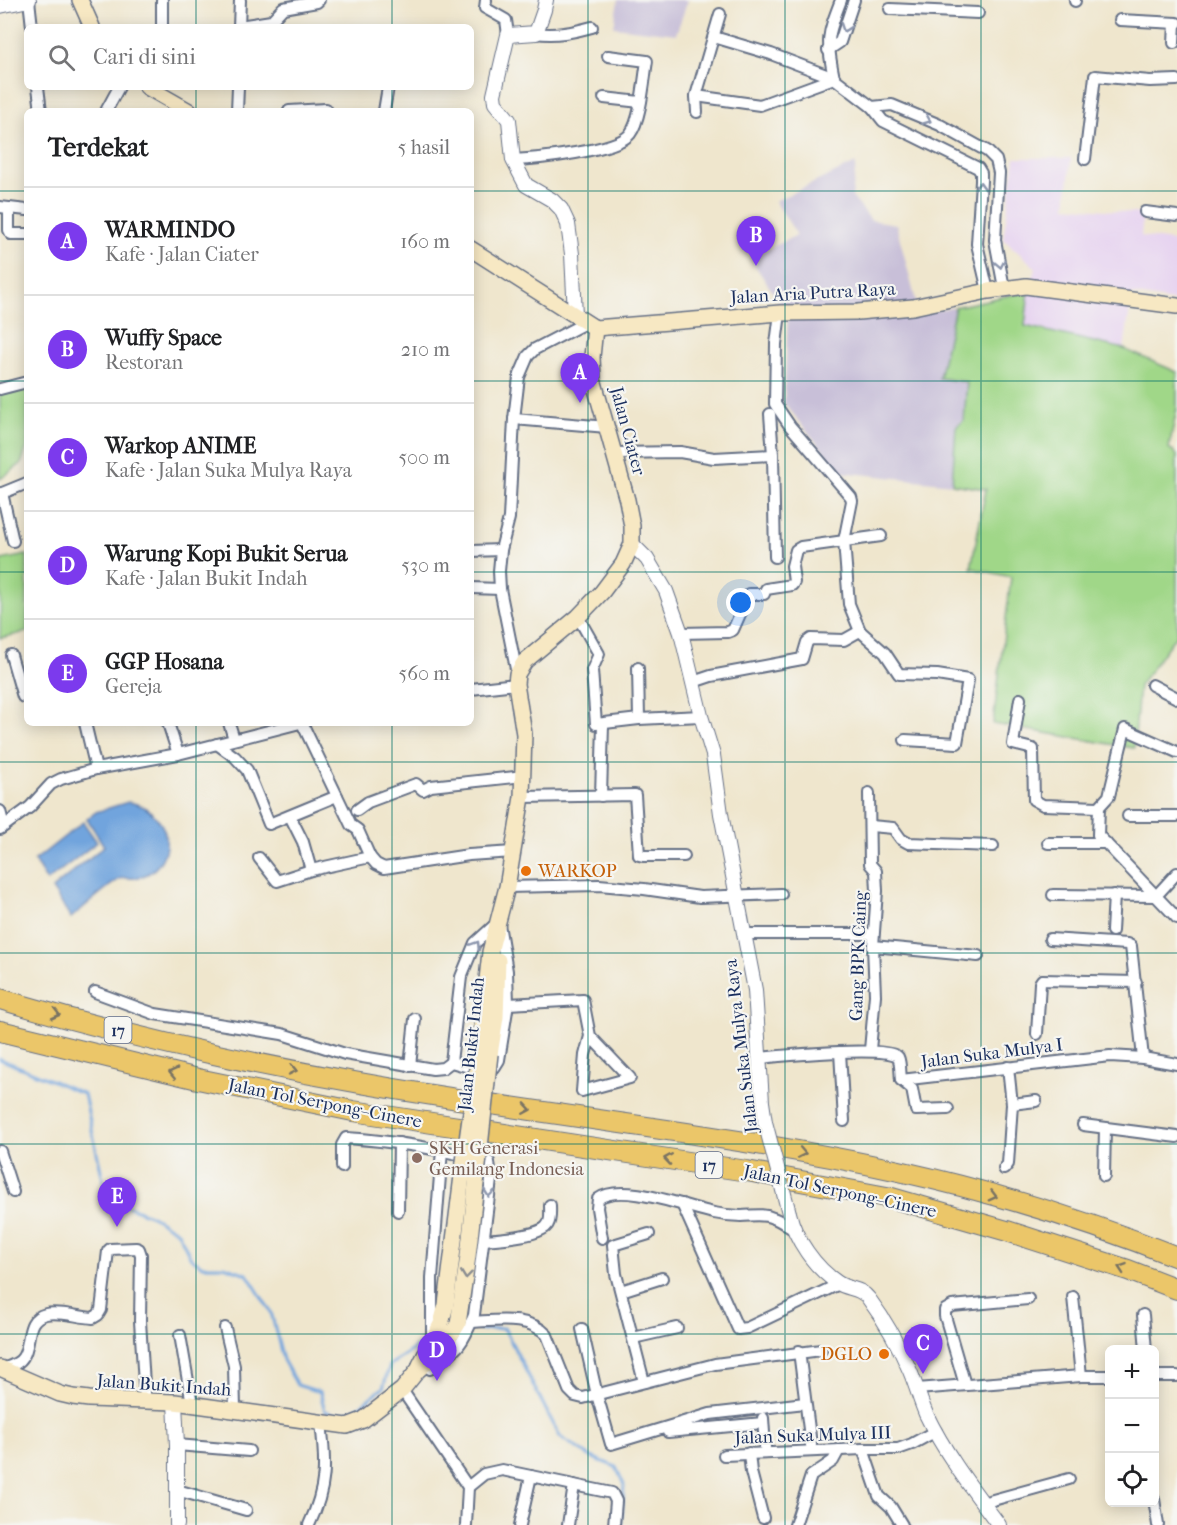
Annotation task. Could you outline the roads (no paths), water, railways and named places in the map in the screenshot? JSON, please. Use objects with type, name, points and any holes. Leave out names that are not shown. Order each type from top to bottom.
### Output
[{"type":"highway","name":"Jalan Tol Serpong–Cinere","points":[[0,999],[202,1051],[360,1083],[750,1143],[900,1171],[1017,1202],[1139,1242],[1177,1257]]},
{"type":"highway","name":"Jalan Tol Serpong–Cinere","points":[[0,1031],[187,1076],[353,1111],[747,1171],[892,1198],[1007,1231],[1128,1270],[1177,1289]]},
{"type":"main road","points":[[80,0],[91,24]]},
{"type":"main road","points":[[161,92],[185,108]]},
{"type":"main road","points":[[474,251],[585,322]]},
{"type":"main road","name":"Jalan Aria Putra Raya","points":[[585,322],[780,313],[858,312],[913,307],[1004,288],[1040,286],[1177,306]]},
{"type":"main road","name":"Jalan Ciater","points":[[585,322],[594,379],[632,526],[632,544]]},
{"type":"main road","points":[[517,679],[532,655],[579,616],[615,577],[632,544]]},
{"type":"main road","name":"Jalan Bukit Indah","points":[[418,1370],[441,1324],[446,1305],[469,1176],[484,1054],[496,1017],[499,921],[507,887],[524,776],[524,734],[517,679]]},
{"type":"main road","name":"Jalan Bukit Indah","points":[[2,1368],[60,1394],[89,1399],[175,1402],[321,1423],[353,1425],[402,1390],[418,1370],[442,1347],[458,1324],[466,1277],[469,1176]]},
{"type":"street","points":[[0,6],[29,0],[32,24]]},
{"type":"street","points":[[162,0],[162,24]]},
{"type":"street","points":[[239,24],[240,0]]},
{"type":"street","points":[[252,24],[271,21],[283,8],[319,0]]},
{"type":"street","points":[[474,688],[517,679],[500,589],[501,550],[509,518],[514,419],[519,377],[528,356],[535,349],[585,322],[568,224],[561,209],[552,200],[526,185],[513,160],[509,120],[495,103],[494,95],[508,35],[506,20],[485,8],[486,0]]},
{"type":"street","points":[[536,33],[546,0]]},
{"type":"street","points":[[834,78],[828,50],[828,34],[841,0]]},
{"type":"street","points":[[828,50],[840,42],[854,0]]},
{"type":"street","points":[[890,9],[909,5],[978,13]]},
{"type":"street","points":[[697,112],[696,96],[720,14]]},
{"type":"street","points":[[1120,20],[1176,23],[1174,43]]},
{"type":"street","points":[[508,35],[560,34],[592,27]]},
{"type":"street","points":[[714,37],[771,54],[834,78],[872,107],[883,121],[978,168],[981,173],[981,182],[977,244],[988,291]]},
{"type":"street","points":[[513,160],[565,154],[621,141],[629,136],[634,128],[651,62],[608,56]]},
{"type":"street","points":[[1104,70],[1177,76]]},
{"type":"street","points":[[1085,159],[1095,76],[1150,81],[1177,80]]},
{"type":"street","points":[[696,96],[760,105],[834,78]]},
{"type":"street","points":[[38,90],[41,108]]},
{"type":"street","points":[[108,108],[118,90]]},
{"type":"street","points":[[237,108],[238,90]]},
{"type":"street","points":[[384,108],[388,90]]},
{"type":"street","points":[[604,98],[640,102]]},
{"type":"street","points":[[872,107],[892,105],[940,125],[987,151],[996,160],[999,173],[995,240],[1004,288]]},
{"type":"street","points":[[6,235],[9,230],[4,208],[24,210]]},
{"type":"street","points":[[979,210],[997,208]]},
{"type":"street","points":[[1145,212],[1177,216]]},
{"type":"street","points":[[6,235],[24,234]]},
{"type":"street","points":[[780,313],[776,344],[775,404],[790,426],[851,497],[844,541],[849,604],[860,631],[885,653],[899,675],[937,675],[968,680],[957,743],[905,740]]},
{"type":"street","points":[[0,390],[24,383]]},
{"type":"street","points":[[770,414],[775,557]]},
{"type":"street","points":[[514,419],[607,427]]},
{"type":"street","points":[[614,453],[680,452],[714,458],[773,455]]},
{"type":"street","points":[[13,541],[1,494],[24,484]]},
{"type":"street","points":[[681,633],[733,630],[748,594],[764,594],[766,589],[792,585],[794,582],[792,566],[796,550],[881,536]]},
{"type":"street","name":"Jalan Suka Mulya Raya","points":[[632,544],[647,559],[666,591],[681,633],[713,755],[721,814],[755,990],[765,1122],[793,1229],[816,1262],[839,1284],[859,1290],[868,1298],[892,1333],[936,1431],[982,1503],[999,1525]]},
{"type":"street","points":[[474,551],[501,550]]},
{"type":"street","points":[[474,588],[500,589]]},
{"type":"street","points":[[579,616],[599,654],[592,670],[596,724],[701,716]]},
{"type":"street","points":[[693,682],[711,676],[802,659],[807,642],[811,639],[844,640],[860,631]]},
{"type":"street","points":[[12,655],[21,698]]},
{"type":"street","points":[[638,668],[639,719]]},
{"type":"street","points":[[1152,685],[1177,698]]},
{"type":"street","points":[[1020,699],[1013,744],[1033,748],[1034,800],[1043,805],[1099,807]]},
{"type":"street","points":[[601,796],[603,724]]},
{"type":"street","points":[[86,726],[96,770]]},
{"type":"street","points":[[169,726],[178,754]]},
{"type":"street","points":[[230,726],[234,739]]},
{"type":"street","points":[[0,811],[2,827],[30,807],[51,784],[61,779],[178,754],[288,726]]},
{"type":"street","points":[[302,726],[351,825],[358,830],[370,857],[376,864],[384,868],[469,855],[513,852]]},
{"type":"street","points":[[1177,752],[1125,729],[1109,796],[1099,807],[1098,836],[1177,918]]},
{"type":"street","points":[[217,744],[242,762],[269,824],[337,795]]},
{"type":"street","points":[[357,810],[375,799],[416,784],[423,790],[431,786],[524,776]]},
{"type":"street","name":"Gang BPK Caing","points":[[869,793],[870,864],[876,874],[873,946],[875,995],[870,1050]]},
{"type":"street","points":[[522,797],[635,795],[639,855],[684,856]]},
{"type":"street","points":[[290,816],[303,842],[310,870]]},
{"type":"street","points":[[1128,816],[1177,816]]},
{"type":"street","points":[[871,826],[893,828],[901,839],[908,843],[993,846]]},
{"type":"street","points":[[1048,843],[1106,843]]},
{"type":"street","points":[[259,858],[277,881],[310,870],[370,857]]},
{"type":"street","points":[[1053,895],[1156,896],[1177,873]]},
{"type":"street","points":[[507,887],[599,885],[693,897],[781,894]]},
{"type":"street","points":[[1112,931],[1114,895]]},
{"type":"street","points":[[451,1062],[476,1069],[494,1068],[499,1060],[508,1004],[507,971],[499,921]]},
{"type":"street","points":[[94,992],[155,1014],[282,1034],[345,1054],[410,1066],[443,1068],[451,1062],[462,977],[475,943],[499,921]]},
{"type":"street","points":[[744,934],[867,934]]},
{"type":"street","points":[[1050,939],[1131,946],[1143,1058]]},
{"type":"street","points":[[873,946],[978,956]]},
{"type":"street","points":[[1037,1034],[1042,980],[1136,982]]},
{"type":"street","points":[[508,1004],[583,1000],[590,1036],[585,1055],[582,1091],[630,1078],[590,1036]]},
{"type":"street","points":[[410,1066],[415,1019]]},
{"type":"street","name":"Jalan Suka Mulya I","points":[[760,1058],[870,1050],[897,1056],[901,1080],[1110,1056],[1143,1058],[1177,1064]]},
{"type":"street","points":[[840,1052],[844,1121]]},
{"type":"street","points":[[1004,1169],[1008,1164],[1012,1104],[1008,1067]]},
{"type":"street","points":[[901,1080],[912,1089],[916,1110],[948,1109]]},
{"type":"street","points":[[1012,1104],[1036,1101]]},
{"type":"street","points":[[1083,1125],[1177,1137]]},
{"type":"street","points":[[1104,1176],[1105,1128]]},
{"type":"street","points":[[342,1167],[342,1142],[346,1138],[442,1150],[489,1162],[491,1180],[484,1240],[474,1315],[467,1335],[456,1349],[402,1390],[468,1486],[466,1525]]},
{"type":"street","points":[[398,1210],[399,1143]]},
{"type":"street","points":[[432,1340],[432,1278],[442,1150]]},
{"type":"street","points":[[0,1151],[2,1166],[12,1192]]},
{"type":"street","points":[[602,1238],[597,1208],[598,1199],[614,1194],[641,1194],[713,1213],[738,1216],[761,1215],[773,1218],[793,1229]]},
{"type":"street","points":[[682,1204],[738,1329],[747,1328],[839,1284]]},
{"type":"street","points":[[484,1240],[525,1235],[544,1230],[549,1224],[550,1205]]},
{"type":"street","points":[[644,1382],[621,1291],[613,1245],[649,1234]]},
{"type":"street","points":[[2,1368],[24,1357],[30,1326],[36,1318],[46,1314],[93,1317],[98,1315],[101,1310],[108,1251],[136,1248],[139,1249],[141,1255],[140,1320],[145,1400]]},
{"type":"street","points":[[621,1291],[662,1278]]},
{"type":"street","points":[[1073,1298],[1081,1376]]},
{"type":"street","points":[[965,1385],[945,1310],[952,1306],[1028,1299]]},
{"type":"street","points":[[1143,1315],[1146,1345]]},
{"type":"street","points":[[471,1322],[515,1321],[532,1324],[542,1329],[548,1335],[569,1390],[575,1396],[583,1398],[715,1364],[799,1351],[821,1350]]},
{"type":"street","points":[[225,1328],[234,1366],[235,1410]]},
{"type":"street","points":[[633,1338],[677,1328]]},
{"type":"street","points":[[582,1329],[611,1444],[710,1414],[805,1403]]},
{"type":"street","points":[[180,1335],[192,1404]]},
{"type":"street","points":[[799,1351],[811,1445]]},
{"type":"street","points":[[917,1389],[1105,1376]]},
{"type":"street","points":[[1159,1376],[1177,1376]]},
{"type":"street","points":[[175,1402],[177,1525]]},
{"type":"street","points":[[762,1408],[765,1447]]},
{"type":"street","points":[[309,1525],[320,1503],[323,1488],[325,1460],[321,1423]]},
{"type":"street","points":[[647,1434],[763,1423]]},
{"type":"street","name":"Jalan Suka Mulya III","points":[[724,1455],[898,1449],[936,1431]]},
{"type":"street","points":[[177,1445],[249,1451]]},
{"type":"street","points":[[863,1449],[879,1496],[891,1506],[902,1525]]},
{"type":"street","points":[[795,1525],[811,1476],[833,1461],[839,1450]]},
{"type":"street","points":[[749,1454],[751,1472],[763,1518]]},
{"type":"street","points":[[468,1486],[484,1474],[498,1470],[614,1494],[616,1501],[614,1525]]},
{"type":"street","points":[[520,1525],[531,1476]]},
{"type":"street","points":[[982,1503],[1069,1479]]},
{"type":"street","points":[[568,1525],[574,1485]]},
{"type":"street","points":[[177,1490],[246,1510]]},
{"type":"street","points":[[1156,1507],[1158,1525]]},
{"type":"water","points":[[128,802],[147,809],[161,824],[166,841],[163,857],[152,871],[145,875],[118,880],[71,918],[52,889],[104,846],[87,819],[96,812]]},
{"type":"water","points":[[83,822],[97,842],[47,881],[34,861]]},
{"type":"waterway","points":[[0,1059],[84,1094],[107,1198],[152,1216],[178,1232],[191,1258],[203,1266],[224,1266],[247,1274],[271,1312],[283,1360],[297,1385],[320,1392],[325,1411],[336,1415],[353,1411],[383,1388],[390,1365],[421,1344]]},
{"type":"waterway","points":[[479,1330],[504,1328],[560,1437],[591,1457],[616,1467],[624,1485],[621,1525]]},
{"type":"place","name":"Wuffy Space","points":[[756,266]]},
{"type":"place","name":"WARMINDO","points":[[580,403]]},
{"type":"place","name":"WARKOP","points":[[526,871]]},
{"type":"place","name":"SKH Generasi Gemilang Indonesia","points":[[417,1158]]},
{"type":"place","name":"GGP Hosana","points":[[117,1227]]},
{"type":"place","name":"DGLO","points":[[884,1354]]},
{"type":"place","name":"Warkop ANIME","points":[[923,1374]]},
{"type":"place","name":"Warung Kopi Bukit Serua","points":[[437,1381]]}]
